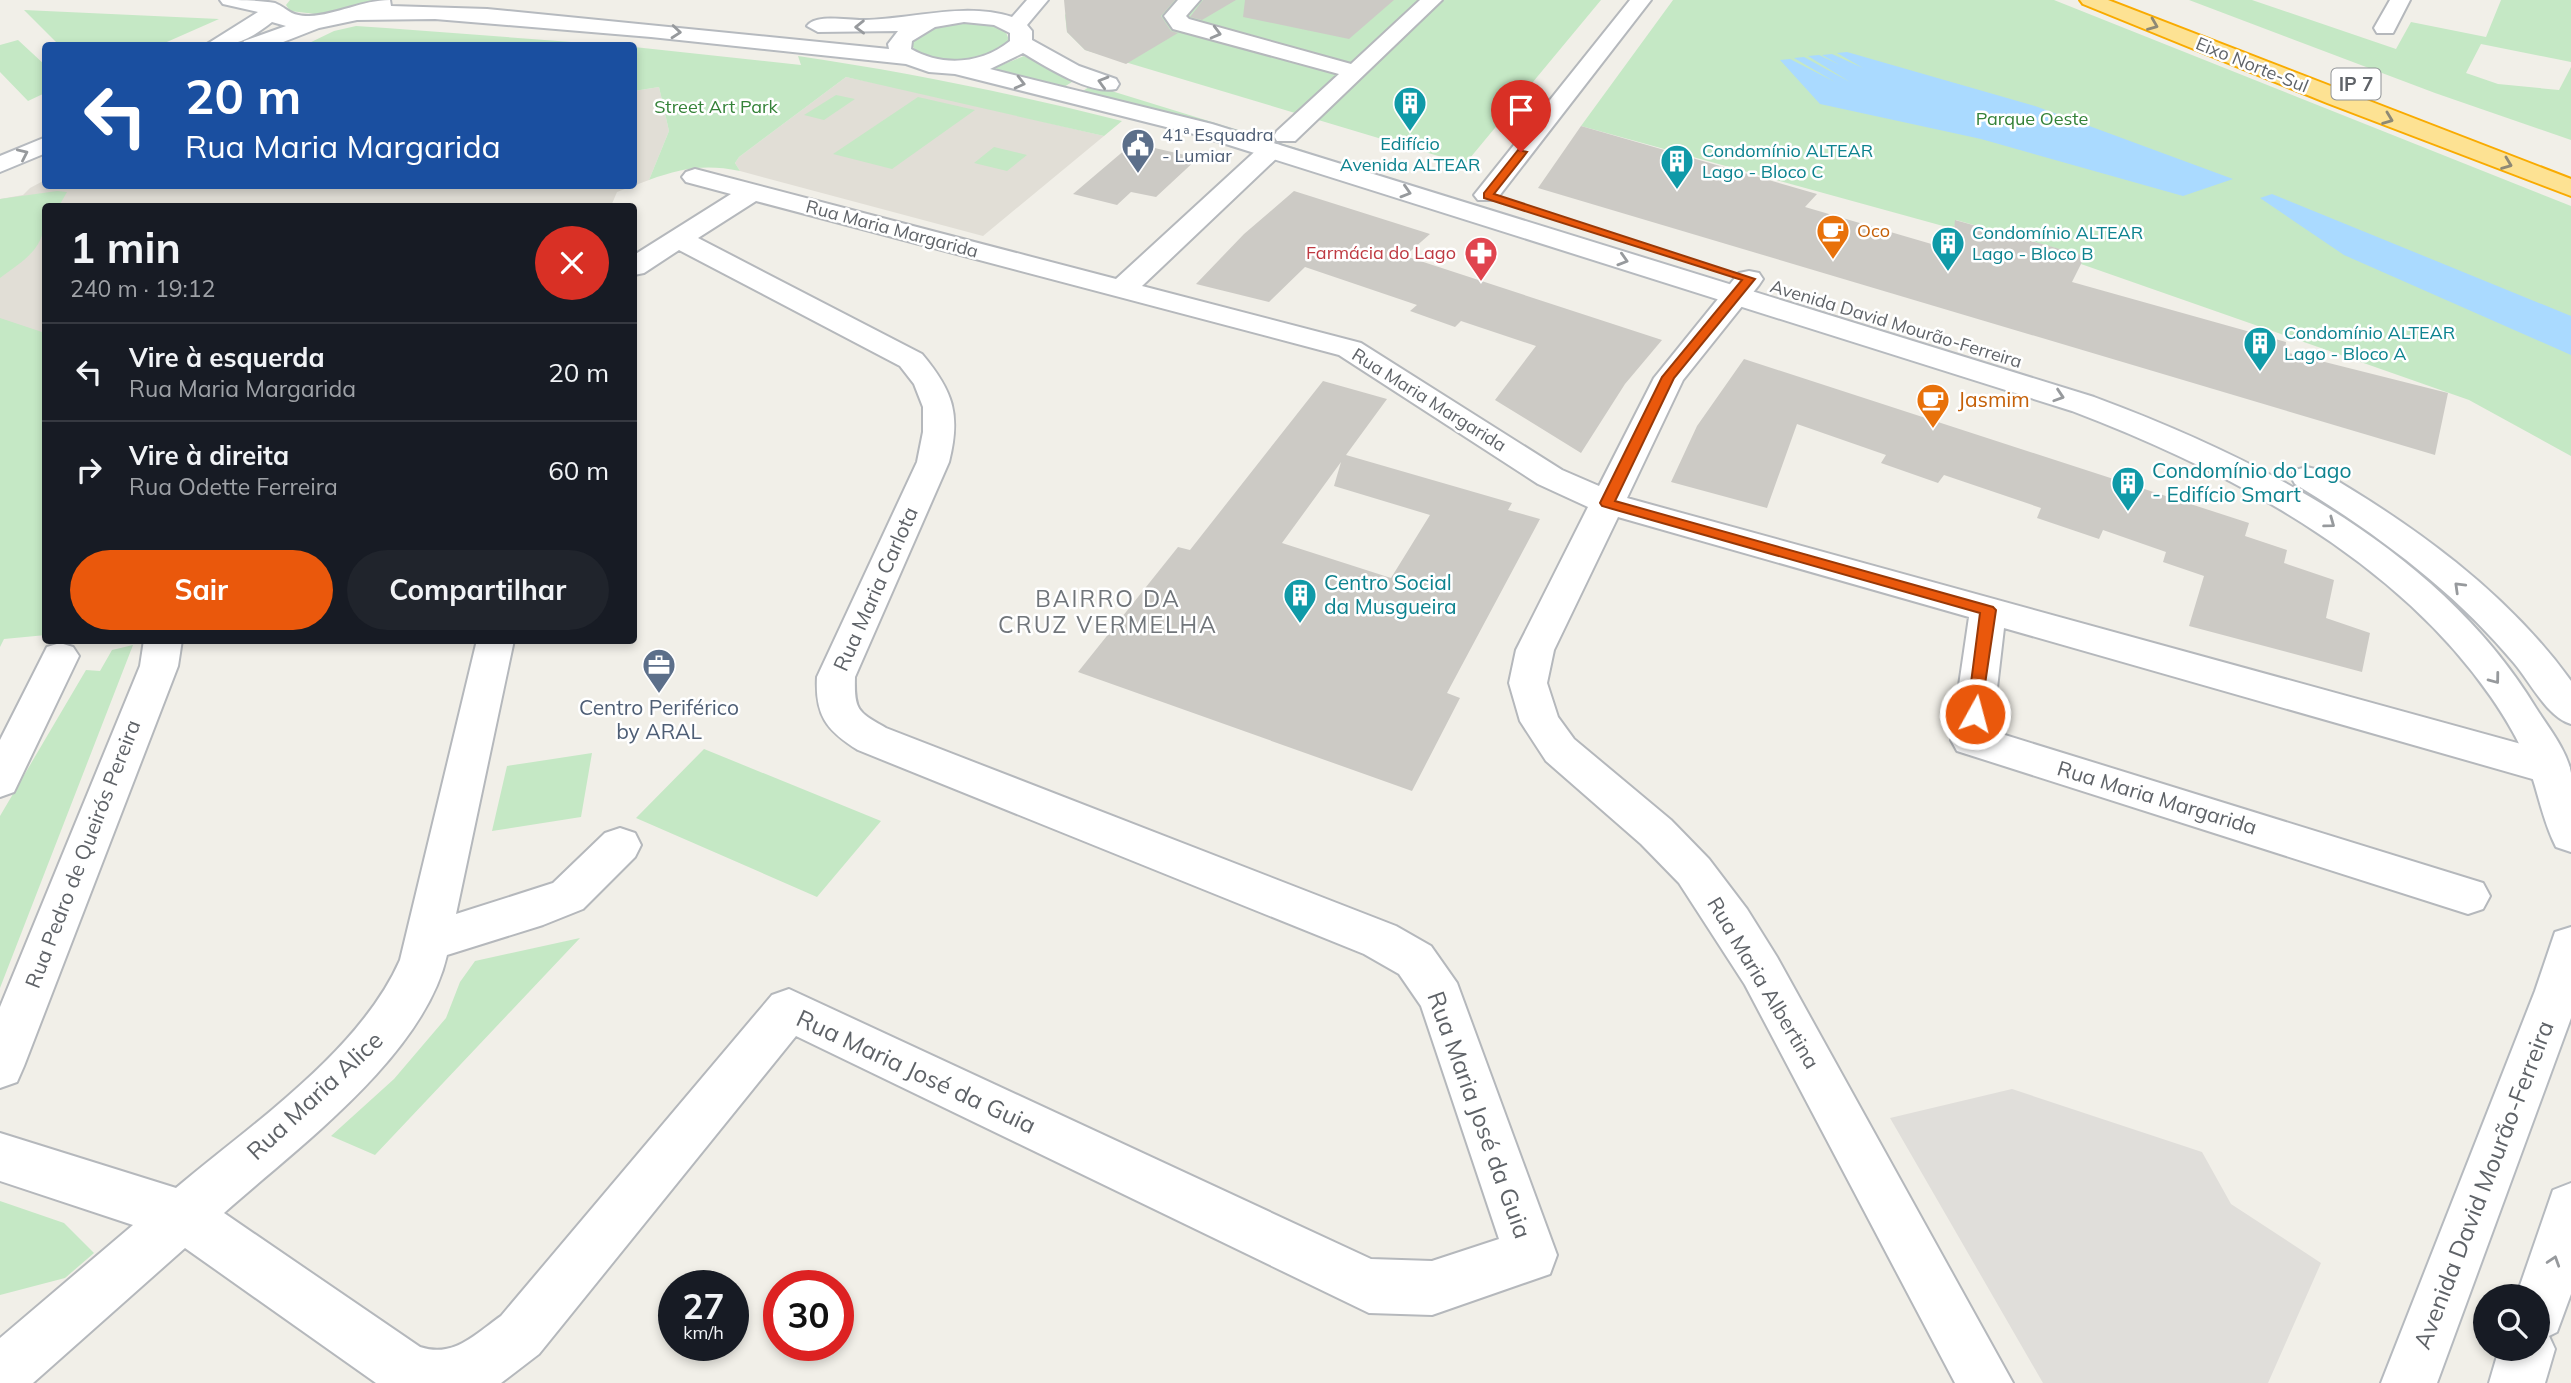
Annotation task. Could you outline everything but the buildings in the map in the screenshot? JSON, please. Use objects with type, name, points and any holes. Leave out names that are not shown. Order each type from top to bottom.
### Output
[{"type":"highway","name":"Eixo Norte-Sul","points":[[2090,0],[2571,188]]},
{"type":"highway","name":"Eixo Norte-Sul","points":[[2143,0],[2482,130]]},
{"type":"street","points":[[229,0],[272,7],[287,20],[320,21]]},
{"type":"street","points":[[358,14],[388,0]]},
{"type":"street","points":[[456,0],[863,27],[964,16],[994,0]]},
{"type":"street","points":[[954,67],[996,59],[1018,35],[1038,0]]},
{"type":"street","points":[[1190,0],[1175,16],[1181,24],[1356,72]]},
{"type":"street","points":[[1122,289],[1432,0]]},
{"type":"street","points":[[1487,195],[1641,0]]},
{"type":"street","points":[[2385,28],[2400,0]]},
{"type":"street","points":[[223,42],[251,28],[272,7]]},
{"type":"street","points":[[260,42],[279,33],[320,21],[396,10],[757,39],[909,58]]},
{"type":"street","name":"Avenida David Mourão-Ferreira","points":[[964,16],[984,17],[1087,78],[1278,143],[1743,287],[2100,386],[2173,412],[2246,444],[2313,481],[2378,522],[2450,578],[2514,639],[2571,710]]},
{"type":"street","points":[[909,58],[901,51],[899,44],[903,36],[928,22]]},
{"type":"street","name":"Avenida David Mourão-Ferreira","points":[[909,58],[1203,129],[1278,143],[1487,195],[1743,287],[2133,420],[2201,449],[2269,484],[2325,519],[2378,559],[2476,652],[2520,712],[2550,768],[2571,835]]},
{"type":"street","points":[[0,145],[42,126]]},
{"type":"street","points":[[0,165],[42,146]]},
{"type":"street","name":"Rua Maria Margarida","points":[[695,177],[1350,349],[1550,477],[1607,503],[2550,768]]},
{"type":"street","points":[[637,265],[752,192]]},
{"type":"street","name":"Rua Maria Carlota","points":[[679,239],[911,360],[929,381],[939,403],[941,433],[933,462],[836,677],[835,703],[847,724],[872,739],[975,781],[1380,940]]},
{"type":"street","name":"Rua Maria Albertina","points":[[1743,287],[1669,377],[1535,650],[1528,683],[1540,721],[1560,750],[1656,832],[1685,862],[1731,922],[1761,971],[1985,1383]]},
{"type":"street","name":"Rua Maria Margarida","points":[[1988,610],[1971,740],[2468,895]]},
{"type":"street","name":"Rua Pedro de Queirós Pereira","points":[[0,1066],[159,666],[162,644]]},
{"type":"street","name":"Rua Maria Alice","points":[[0,1376],[353,1068],[386,1031],[410,992],[427,942],[495,644]]},
{"type":"street","points":[[0,781],[60,656]]},
{"type":"street","points":[[427,942],[543,907],[568,896],[620,845]]},
{"type":"street","name":"Rua Maria José da Guia","points":[[0,1157],[183,1216],[405,1370],[436,1380],[471,1371],[520,1335],[789,1010],[1369,1286],[1432,1288],[1531,1255],[1441,997],[1415,960],[1380,940]]},
{"type":"street","name":"Avenida David Mourão-Ferreira","points":[[2409,1383],[2558,991],[2571,946]]},
{"type":"street","points":[[2547,1284],[2571,1208]]},
{"type":"street","points":[[2517,1383],[2523,1361]]},
{"type":"shaded area","points":[[846,77],[1104,136],[983,236],[740,171],[735,163],[739,157]]},
{"type":"shaded area","points":[[659,87],[669,131],[649,180],[637,185],[637,91]]},
{"type":"shaded area","points":[[42,182],[42,189],[625,189],[617,192],[612,203],[42,203],[42,394],[0,387],[0,199],[23,195]]},
{"type":"shaded area","points":[[2012,1089],[2202,1152],[2231,1204],[2321,1263],[2268,1383],[2043,1383],[1890,1118]]},
{"type":"green space","points":[[290,0],[374,0],[324,15],[290,11],[286,5]]},
{"type":"green space","points":[[1077,0],[1601,0],[1465,164],[1085,50],[1067,32],[1065,15]]},
{"type":"green space","name":"Parque Oeste","points":[[1673,0],[2054,0],[2571,206],[2571,456],[2469,400],[2081,264],[2084,256],[1956,220],[1954,229],[1581,126]]},
{"type":"green space","points":[[2189,0],[2252,0],[2396,49],[2411,22],[2486,37],[2501,0],[2571,0],[2571,62],[2481,44],[2466,73],[2498,84],[2559,90],[2571,67],[2571,140],[2435,93]]},
{"type":"green space","points":[[24,10],[219,19],[167,42],[56,42]]},
{"type":"green space","points":[[962,21],[998,25],[1005,30],[1009,40],[990,55],[961,61],[932,59],[912,46],[913,40],[936,25]]},
{"type":"green space","points":[[356,26],[571,42],[311,42],[334,31]]},
{"type":"green space","points":[[18,40],[42,62],[42,94],[28,101],[0,72],[0,45]]},
{"type":"green space","name":"Street Art Park","points":[[637,47],[801,65],[798,56],[961,84],[1122,121],[1104,136],[846,77],[739,157],[735,163],[740,171],[694,168],[649,180],[669,131],[659,87],[637,91]]},
{"type":"green space","points":[[1024,56],[1075,80],[1064,87],[989,70]]},
{"type":"green space","points":[[1092,85],[1309,152],[1083,91]]},
{"type":"green space","points":[[836,95],[855,99],[824,120],[804,115]]},
{"type":"green space","points":[[918,97],[975,110],[892,169],[833,154]]},
{"type":"green space","points":[[994,147],[1027,155],[1007,171],[974,163]]},
{"type":"green space","points":[[67,192],[61,203],[42,203],[40,241],[28,256],[0,278],[0,199]]},
{"type":"green space","points":[[0,318],[42,332],[42,635],[4,639],[0,647]]},
{"type":"green space","points":[[133,645],[0,988],[0,816],[86,670],[100,671],[112,650]]},
{"type":"green space","points":[[704,749],[881,821],[817,897],[636,818]]},
{"type":"green space","points":[[592,753],[581,817],[492,831],[507,766]]},
{"type":"green space","points":[[580,938],[375,1155],[331,1136],[394,1079],[446,1018],[460,982],[475,961]]},
{"type":"green space","points":[[0,1201],[64,1223],[94,1253],[65,1278],[0,1295]]},
{"type":"water","points":[[1847,52],[2035,106],[2233,179],[2183,196],[1981,139],[1820,104],[1780,60],[1790,59],[1835,82],[1794,58],[1804,57],[1850,82],[1808,56],[1819,55],[1840,65],[1822,55],[1832,54],[1863,68],[1837,53]]},
{"type":"water","points":[[2272,194],[2571,316],[2571,355],[2344,255],[2260,198]]},
{"type":"place","name":"Edifício Avenida ALTEAR","points":[[1410,133]]},
{"type":"place","name":"41ª Esquadra - Lumiar","points":[[1138,175]]},
{"type":"place","name":"Condomínio ALTEAR Lago - Bloco C","points":[[1677,191]]},
{"type":"place","name":"Oco","points":[[1833,261]]},
{"type":"place","name":"Condomínio ALTEAR Lago - Bloco B","points":[[1948,273]]},
{"type":"place","name":"Farmácia do Lago","points":[[1481,283]]},
{"type":"place","name":"Condomínio ALTEAR Lago - Bloco A","points":[[2260,373]]},
{"type":"place","name":"Jasmim","points":[[1933,430]]},
{"type":"place","name":"Condomínio do Lago - Edifício Smart","points":[[2128,513]]},
{"type":"place","name":"Centro Social da Musgueira","points":[[1300,625]]},
{"type":"place","name":"Centro Periférico by ARAL","points":[[659,695]]},
{"type":"district","name":"BAIRRO DA CRUZ VERMELHA","points":[[1108,612]]},
{"type":"route","points":[[1521,152],[1487,195],[1749,279],[1669,377],[1607,503],[1988,610],[1975,714]]}]
